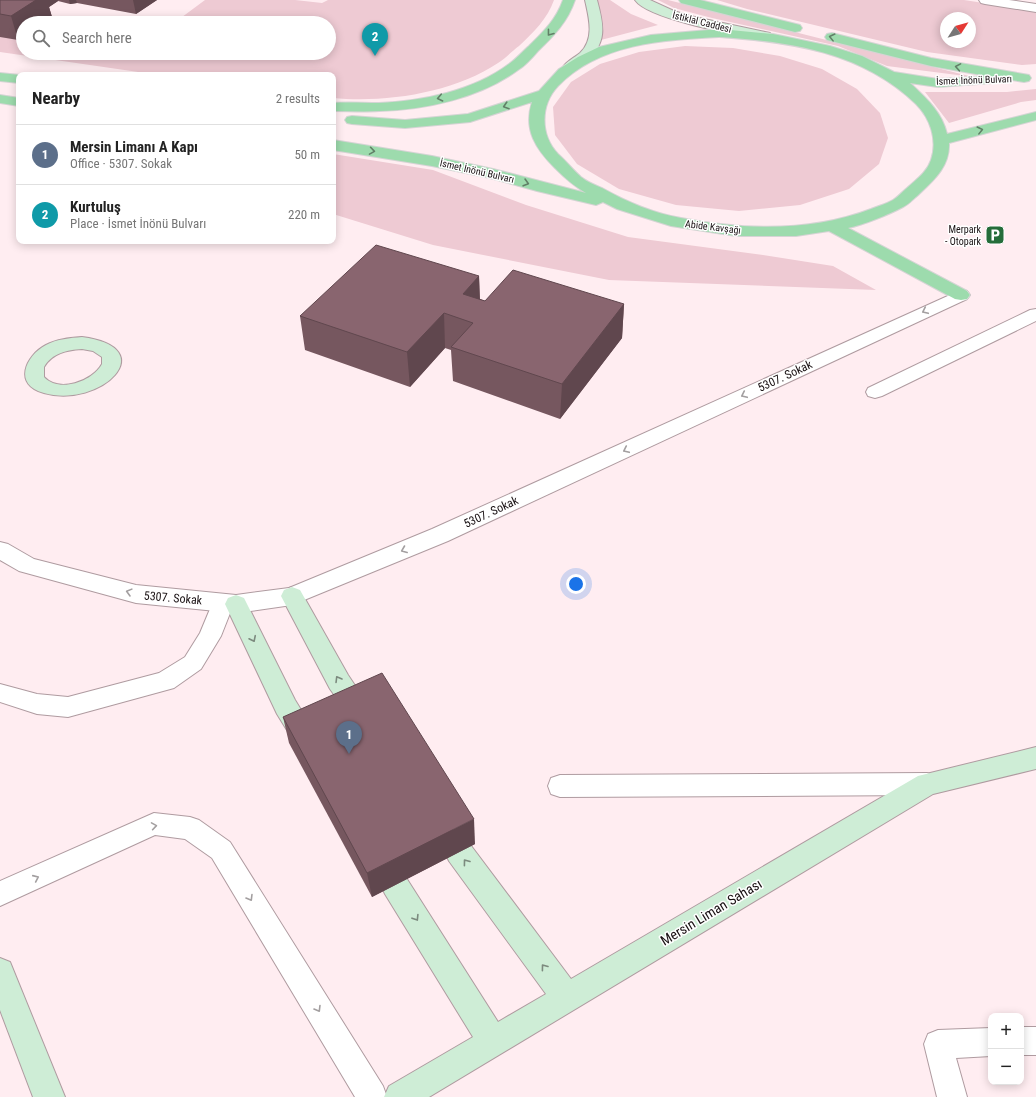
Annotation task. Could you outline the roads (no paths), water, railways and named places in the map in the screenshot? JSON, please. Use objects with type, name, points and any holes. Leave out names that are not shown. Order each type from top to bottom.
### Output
[{"type":"main road","points":[[336,107],[380,106],[416,103],[449,96],[481,85],[513,67],[547,37],[566,10],[569,0]]},
{"type":"main road","points":[[685,0],[931,62],[1030,78]]},
{"type":"main road","name":"Abide Kavşağı","points":[[720,33],[765,36],[811,44],[853,58],[889,75],[916,95],[934,116],[942,140],[939,164],[923,186],[895,206],[876,214],[833,226],[780,232],[724,230],[669,221],[620,205],[582,186],[555,164],[540,140],[536,116],[543,94],[554,80],[570,67],[599,52],[636,41],[676,34],[720,33]]},
{"type":"main road","name":"İsmet İnönü Bulvarı","points":[[889,75],[938,83],[1030,78]]},
{"type":"main road","points":[[0,77],[16,79]]},
{"type":"main road","points":[[336,117],[405,124],[470,118],[543,94]]},
{"type":"main road","points":[[0,100],[16,102]]},
{"type":"main road","points":[[942,140],[1036,116]]},
{"type":"main road","name":"İsmet İnönü Bulvarı","points":[[336,145],[432,161],[493,174],[543,188],[620,205]]},
{"type":"main road","points":[[833,226],[961,295]]},
{"type":"street","points":[[570,67],[590,51],[596,39],[597,21],[591,0]]},
{"type":"street","name":"İstiklal Caddesi","points":[[641,0],[670,14],[711,25],[765,36]]},
{"type":"street","points":[[986,0],[1036,8]]},
{"type":"street","name":"5307. Sokak","points":[[0,550],[27,565],[136,594],[230,603],[292,596],[440,535],[961,295]]},
{"type":"street","points":[[292,596],[339,682],[360,711]]},
{"type":"street","points":[[230,603],[286,707],[304,736]]},
{"type":"street","name":"Mersin Liman Sahası","points":[[400,1097],[926,784],[1036,758]]},
{"type":"street","points":[[459,852],[567,998]]},
{"type":"street","points":[[395,885],[493,1042]]},
{"type":"street","points":[[0,972],[49,1097]]},
{"type":"lane","points":[[874,392],[1036,314]]},
{"type":"lane","points":[[0,693],[37,704],[68,706],[118,695],[166,681],[193,663],[230,603]]},
{"type":"lane","points":[[560,786],[926,784]]},
{"type":"lane","points":[[0,894],[154,824],[190,828],[220,850],[372,1097]]},
{"type":"lane","points":[[1024,1041],[1036,1041]]},
{"type":"lane","points":[[952,1097],[938,1044],[988,1042]]},
{"type":"place","name":"Kurtuluş","points":[[375,56]]},
{"type":"place","name":"Merpark - Otopark","points":[[995,235]]},
{"type":"place","name":"Mersin Limanı A Kapı","points":[[349,754]]}]
